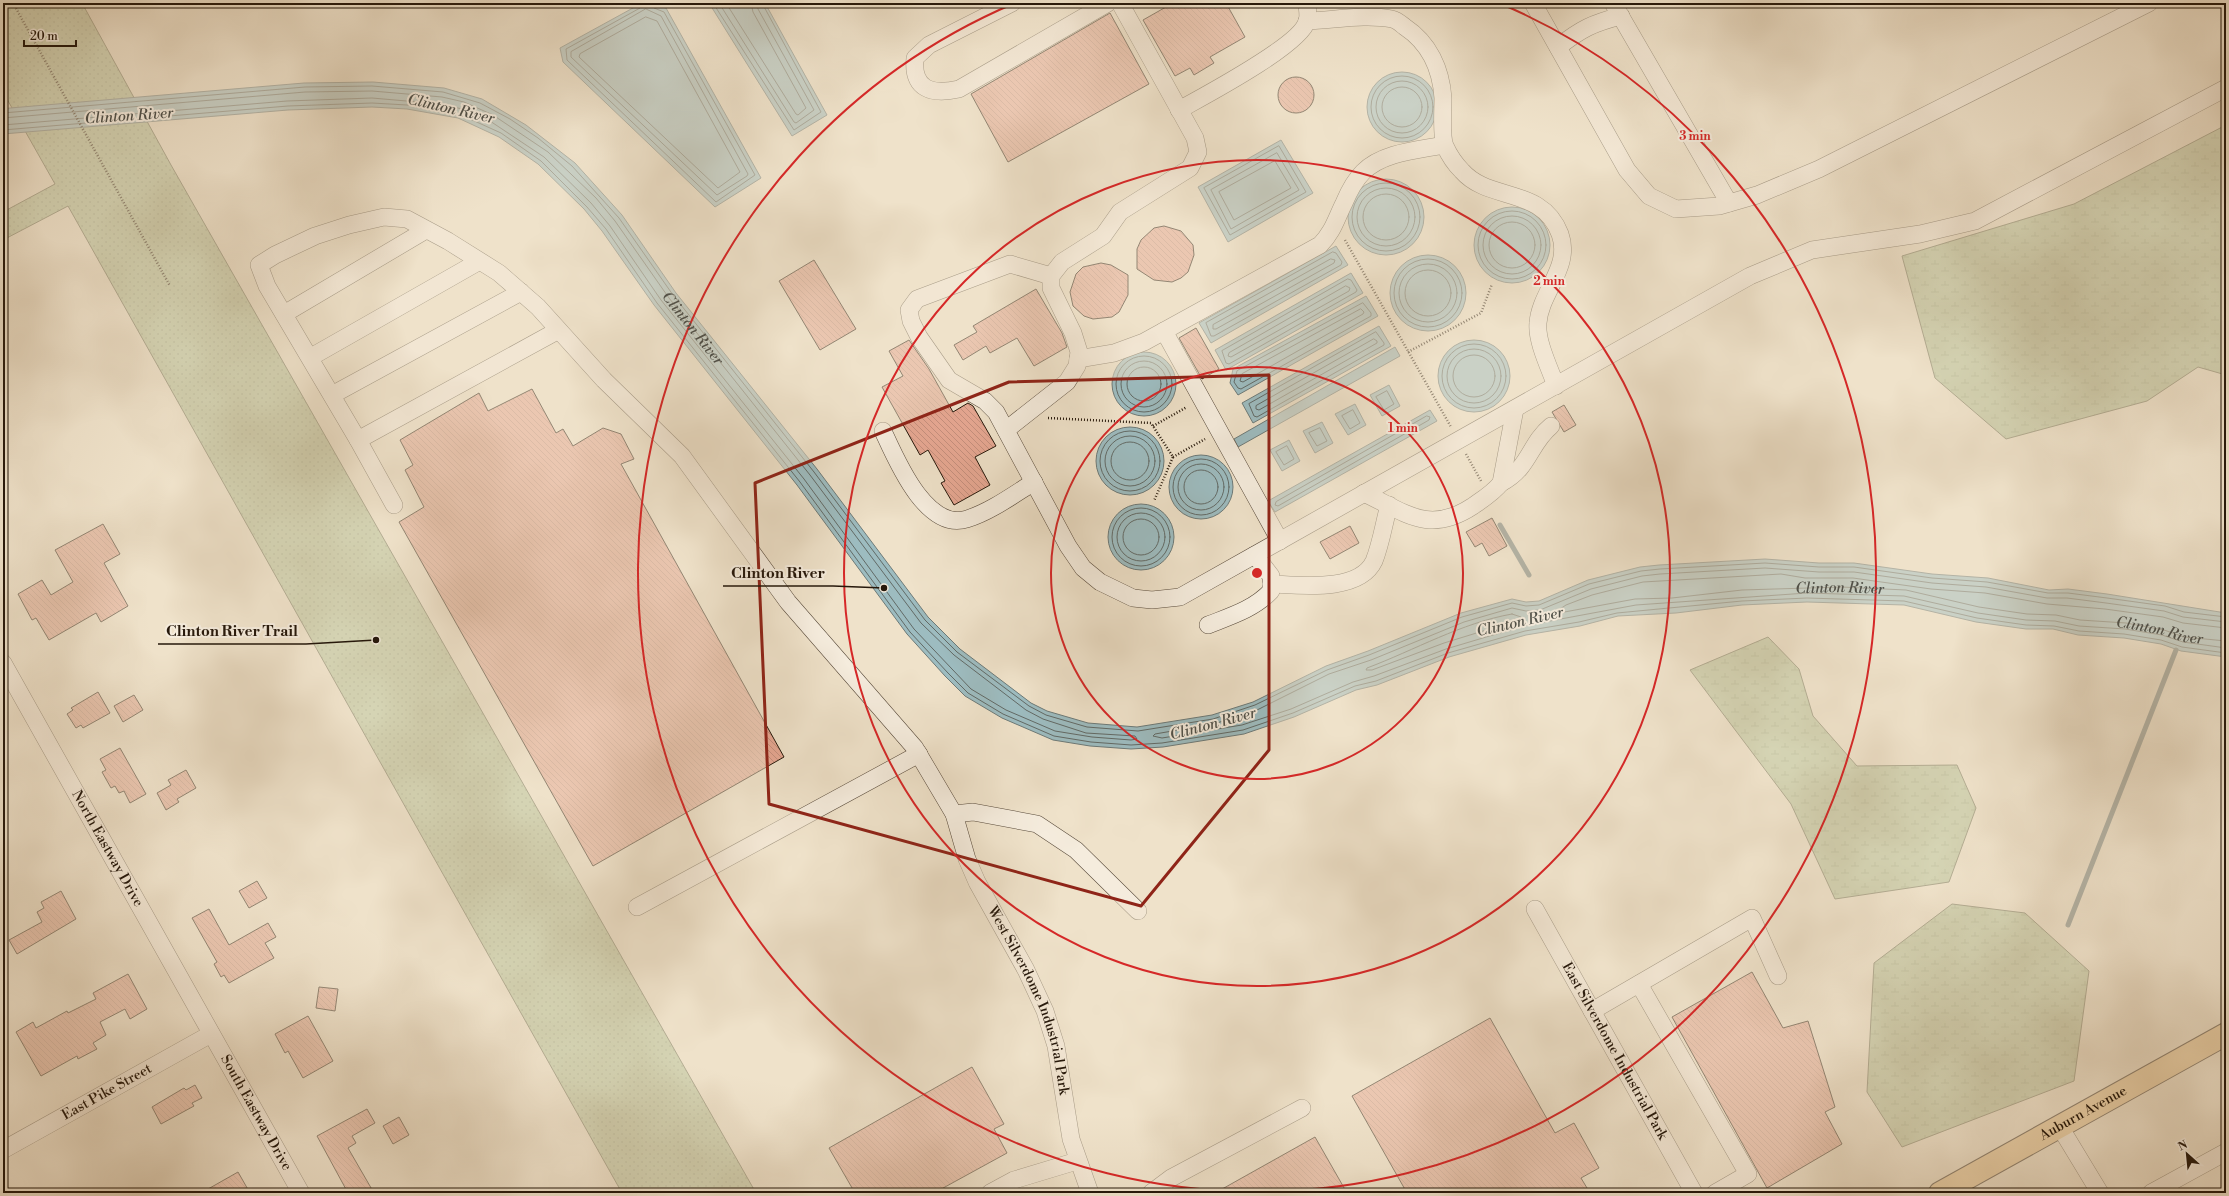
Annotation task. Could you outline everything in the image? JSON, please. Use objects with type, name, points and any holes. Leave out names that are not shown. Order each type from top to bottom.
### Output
[{"type":"main road","name":"Auburn Avenue","points":[[1940,1193],[2226,1034]]},
{"type":"street","points":[[1012,3],[929,45],[915,58],[914,69],[919,81],[928,90],[942,92],[959,88],[1108,3]]},
{"type":"street","points":[[1006,430],[1067,382],[1077,366],[1080,352],[1051,288],[1051,276],[1062,262],[1102,236],[1120,212],[1190,168],[1198,152],[1196,138],[1120,3]]},
{"type":"street","points":[[1180,110],[1270,57],[1299,33],[1307,22],[1307,3]]},
{"type":"street","points":[[1533,3],[1627,170],[1649,196],[1676,209],[1719,206],[1757,195],[1819,169],[2149,3]]},
{"type":"street","points":[[1558,47],[1576,33],[1617,9],[1729,203]]},
{"type":"street","points":[[1307,22],[1369,17],[1394,19],[1416,34],[1434,58],[1442,84],[1444,145],[1463,172],[1478,184],[1526,200],[1548,212],[1560,235],[1563,256],[1555,279],[1541,306],[1537,324],[1542,347],[1556,386]]},
{"type":"street","points":[[1051,276],[1010,264],[917,299],[909,310],[911,321],[919,337],[949,380],[985,401],[996,412],[1068,546],[1083,568],[1100,582],[1133,598],[1152,600],[1180,597],[1750,276],[1812,250],[1920,234],[1975,221],[2226,88]]},
{"type":"street","points":[[1078,359],[1114,353],[1144,342],[1320,245],[1330,235],[1334,222],[1353,184],[1364,171],[1380,161],[1404,153],[1444,145]]},
{"type":"street","name":"West Silverdome Industrial Park","points":[[284,314],[267,286],[259,266],[275,255],[328,232],[384,217],[407,219],[448,241],[478,262],[499,274],[521,292],[538,307],[557,330],[628,404],[652,425],[682,456],[788,602],[918,754],[954,814],[967,859],[977,882],[1026,970],[1045,1011],[1056,1046],[1066,1114],[1077,1161],[1090,1193]]},
{"type":"street","points":[[394,505],[311,357],[284,314],[426,230]]},
{"type":"street","points":[[311,357],[478,262]]},
{"type":"street","points":[[332,395],[521,292]]},
{"type":"street","points":[[358,440],[557,330]]},
{"type":"street","points":[[1164,331],[1280,541]]},
{"type":"street","points":[[1501,483],[1514,409]]},
{"type":"street","points":[[1364,493],[1420,519],[1439,521],[1456,516],[1489,495],[1501,483],[1519,472],[1543,433],[1551,426]]},
{"type":"street","points":[[883,431],[900,468],[922,500],[937,515],[948,521],[966,519],[1034,482]]},
{"type":"street","points":[[1271,584],[1328,586],[1349,581],[1364,572],[1374,562],[1389,505]]},
{"type":"street","points":[[1208,625],[1245,611],[1262,601],[1271,591],[1271,576],[1255,555]]},
{"type":"street","name":"North Eastway Drive","points":[[3,663],[211,1034]]},
{"type":"street","points":[[637,908],[918,754]]},
{"type":"street","points":[[954,814],[973,812],[1037,824],[1076,850],[1138,911]]},
{"type":"street","name":"East Silverdome Industrial Park","points":[[1535,909],[1694,1193]]},
{"type":"street","points":[[1592,1012],[1752,918],[1778,976]]},
{"type":"street","points":[[1639,984],[1748,1174],[1715,1193]]},
{"type":"street","name":"East Pike Street","points":[[3,1150],[211,1034]]},
{"type":"street","name":"South Eastway Drive","points":[[211,1034],[301,1193]]},
{"type":"street","points":[[1151,1193],[1170,1178],[1302,1108]]},
{"type":"street","points":[[2060,1127],[2100,1193]]},
{"type":"street","points":[[2152,1193],[2226,1152]]},
{"type":"street","points":[[990,1193],[1014,1180],[1077,1161]]},
{"type":"path","points":[[13,3],[170,286]]},
{"type":"path","points":[[1334,222],[1489,495]]},
{"type":"path","points":[[1408,352],[1481,313],[1492,284]]},
{"type":"path","points":[[1153,426],[1202,398]]},
{"type":"path","points":[[1023,417],[1151,422],[1173,458]]},
{"type":"path","points":[[1154,501],[1173,458],[1220,430]]},
{"type":"highlighted area","points":[[1269,375],[1269,750],[1141,906],[769,804],[755,483],[1009,382]]},
{"type":"green space","points":[[3,3],[82,3],[171,165],[756,1193],[622,1193],[68,206],[3,240],[3,212],[55,184],[3,92]]},
{"type":"green space","points":[[2226,125],[2226,375],[2198,367],[2147,401],[2006,439],[1935,378],[1902,256],[2074,204]]},
{"type":"green space","points":[[1768,637],[1799,669],[1813,716],[1857,766],[1957,765],[1976,808],[1949,882],[1835,899],[1791,804],[1690,670]]},
{"type":"green space","points":[[1952,904],[2025,913],[2089,971],[2074,1081],[1902,1147],[1867,1092],[1874,963]]},
{"type":"water","points":[[642,3],[650,3],[666,8],[761,178],[715,207],[563,62],[560,48]]},
{"type":"water","points":[[709,3],[765,3],[827,115],[792,136]]},
{"type":"water","points":[[1402,72],[1421,78],[1431,88],[1437,107],[1431,126],[1421,136],[1402,142],[1383,136],[1373,126],[1367,107],[1373,88],[1383,78]]},
{"type":"water","points":[[373,82],[444,88],[482,99],[526,125],[575,163],[622,215],[676,293],[817,469],[928,617],[960,649],[1031,703],[1047,711],[1088,723],[1137,727],[1212,715],[1253,702],[1326,666],[1368,651],[1461,613],[1512,599],[1526,602],[1539,601],[1588,580],[1640,567],[1765,559],[1819,563],[1854,563],[1932,574],[1988,578],[2049,590],[2068,589],[2107,594],[2226,613],[2226,657],[2181,651],[2161,644],[2124,638],[2078,635],[2053,629],[2026,629],[1976,622],[1904,605],[1807,602],[1742,605],[1676,613],[1618,616],[1580,626],[1526,635],[1449,657],[1377,685],[1356,690],[1294,717],[1244,734],[1163,747],[1131,749],[1090,746],[1053,740],[1002,718],[965,696],[945,676],[907,634],[797,485],[654,305],[602,231],[584,209],[538,164],[499,137],[458,118],[407,109],[372,107],[288,110],[3,134],[3,109],[10,108],[304,83]]},
{"type":"water","points":[[1281,140],[1313,193],[1228,242],[1198,187]]},
{"type":"water","points":[[1379,179],[1393,179],[1407,185],[1418,196],[1424,210],[1424,224],[1421,232],[1413,244],[1407,249],[1393,255],[1379,255],[1365,249],[1354,238],[1348,224],[1348,210],[1354,196],[1365,185]]},
{"type":"water","points":[[1512,207],[1526,210],[1539,218],[1547,231],[1550,245],[1547,259],[1539,272],[1526,280],[1512,283],[1498,280],[1485,272],[1477,259],[1474,245],[1477,231],[1485,218],[1498,210]]},
{"type":"water","points":[[1336,246],[1348,265],[1211,343],[1199,323]]},
{"type":"water","points":[[1428,255],[1442,258],[1455,266],[1463,279],[1466,293],[1463,307],[1455,320],[1442,328],[1428,331],[1414,328],[1401,320],[1393,307],[1390,293],[1393,279],[1401,266],[1414,258]]},
{"type":"water","points":[[1351,273],[1363,293],[1226,370],[1215,350]]},
{"type":"water","points":[[1366,296],[1378,316],[1238,395],[1230,383],[1233,369]]},
{"type":"water","points":[[1379,326],[1391,346],[1253,423],[1242,403]]},
{"type":"water","points":[[1467,340],[1481,340],[1500,350],[1510,369],[1510,383],[1500,402],[1481,412],[1467,412],[1448,402],[1438,383],[1438,369],[1448,350]]},
{"type":"water","points":[[1395,347],[1400,356],[1238,447],[1234,439]]},
{"type":"water","points":[[1144,352],[1156,354],[1167,361],[1174,372],[1176,384],[1174,396],[1167,407],[1156,414],[1144,416],[1132,414],[1121,407],[1114,396],[1112,384],[1114,372],[1121,361],[1132,354]]},
{"type":"water","points":[[1389,385],[1400,406],[1382,416],[1370,395]]},
{"type":"water","points":[[1355,404],[1366,425],[1348,435],[1335,414]]},
{"type":"water","points":[[1430,410],[1437,421],[1275,512],[1268,501]]},
{"type":"water","points":[[1322,422],[1333,443],[1315,453],[1303,431]]},
{"type":"water","points":[[1130,427],[1143,430],[1154,437],[1161,448],[1164,461],[1161,474],[1154,485],[1143,492],[1130,495],[1117,492],[1106,485],[1099,474],[1096,461],[1099,448],[1106,437],[1117,430]]},
{"type":"water","points":[[1289,440],[1300,461],[1282,471],[1270,450]]},
{"type":"water","points":[[1201,455],[1213,457],[1224,464],[1231,475],[1233,487],[1231,499],[1224,510],[1213,517],[1201,519],[1189,517],[1178,510],[1171,499],[1169,487],[1171,475],[1178,464],[1189,457]]},
{"type":"water","points":[[1135,504],[1147,504],[1159,509],[1169,519],[1174,531],[1172,550],[1159,565],[1147,570],[1135,570],[1123,565],[1113,555],[1108,543],[1108,531],[1113,519],[1123,509]]},
{"type":"building","points":[[1173,3],[1226,3],[1245,37],[1210,57],[1214,63],[1194,75],[1190,68],[1175,76],[1143,20]]},
{"type":"building","points":[[1110,13],[1149,84],[1008,162],[971,94]]},
{"type":"building","points":[[1296,77],[1306,80],[1311,85],[1314,95],[1311,105],[1306,110],[1296,113],[1286,110],[1281,105],[1278,95],[1281,85],[1286,80]]},
{"type":"building","points":[[1164,226],[1181,231],[1193,245],[1194,255],[1188,272],[1181,278],[1172,282],[1154,280],[1137,269],[1137,249],[1141,240],[1154,228]]},
{"type":"building","points":[[814,260],[856,329],[820,350],[779,281]]},
{"type":"building","points":[[1101,263],[1111,265],[1128,275],[1128,295],[1119,312],[1112,317],[1093,319],[1084,316],[1073,306],[1070,292],[1076,274],[1083,267]]},
{"type":"building","points":[[1036,289],[1062,333],[1067,347],[1034,366],[1017,338],[990,353],[986,346],[963,360],[954,345],[977,332],[973,326]]},
{"type":"building","points":[[1196,328],[1219,369],[1202,379],[1179,338]]},
{"type":"building","points":[[909,340],[929,369],[953,412],[968,403],[973,406],[996,446],[975,457],[990,485],[954,505],[941,483],[945,481],[928,450],[920,455],[882,387],[903,376],[889,351]]},
{"type":"building","points":[[532,389],[556,433],[563,429],[573,446],[603,428],[621,434],[634,459],[621,464],[784,757],[593,866],[399,522],[424,507],[405,470],[413,465],[400,440],[479,393],[488,411]]},
{"type":"building","points":[[1564,405],[1576,425],[1564,432],[1552,412]]},
{"type":"building","points":[[1492,518],[1507,546],[1489,556],[1482,543],[1475,547],[1466,532]]},
{"type":"building","points":[[103,524],[120,554],[104,563],[128,606],[101,622],[96,613],[49,640],[36,618],[32,620],[18,594],[42,580],[51,595],[73,582],[55,550]]},
{"type":"building","points":[[1350,526],[1359,543],[1330,559],[1320,542]]},
{"type":"building","points":[[98,692],[110,713],[83,728],[81,725],[76,728],[67,714],[73,710],[71,708]]},
{"type":"building","points":[[134,695],[143,710],[123,722],[114,706]]},
{"type":"building","points":[[120,748],[146,794],[130,803],[124,791],[119,793],[115,786],[111,788],[102,772],[106,770],[100,759]]},
{"type":"building","points":[[186,770],[196,788],[177,799],[179,802],[166,810],[157,793],[171,785],[168,780]]},
{"type":"building","points":[[257,881],[267,898],[249,908],[239,891]]},
{"type":"building","points":[[61,891],[76,919],[17,954],[9,940],[42,922],[37,912],[44,908],[41,902]]},
{"type":"building","points":[[209,909],[229,945],[268,923],[276,937],[265,943],[274,958],[229,983],[224,975],[221,977],[214,964],[217,962],[192,918]]},
{"type":"building","points":[[1752,972],[1783,1028],[1808,1021],[1835,1107],[1825,1112],[1842,1144],[1767,1188],[1672,1017]]},
{"type":"building","points":[[128,974],[147,1009],[130,1019],[125,1009],[100,1022],[106,1035],[93,1043],[97,1049],[78,1059],[77,1056],[41,1076],[16,1032],[33,1022],[36,1028],[67,1011],[68,1013],[96,999],[93,993]]},
{"type":"building","points":[[319,987],[338,989],[335,1011],[316,1008]]},
{"type":"building","points":[[308,1016],[333,1061],[303,1078],[288,1051],[285,1053],[275,1034]]},
{"type":"building","points":[[1490,1018],[1555,1133],[1574,1123],[1599,1168],[1581,1178],[1590,1193],[1407,1193],[1352,1096]]},
{"type":"building","points":[[972,1067],[1004,1124],[994,1129],[1007,1153],[934,1193],[855,1193],[829,1148]]},
{"type":"building","points":[[195,1085],[202,1098],[192,1103],[194,1106],[161,1124],[152,1107],[184,1088],[186,1090]]},
{"type":"building","points":[[367,1109],[375,1123],[352,1136],[356,1143],[348,1148],[374,1193],[348,1193],[317,1136]]},
{"type":"building","points":[[399,1117],[409,1135],[393,1144],[383,1126]]},
{"type":"building","points":[[1315,1137],[1347,1193],[1215,1193]]},
{"type":"building","points":[[238,1172],[250,1193],[201,1193]]},
{"type":"waterway","points":[[1500,525],[1529,575]]},
{"type":"waterway","points":[[2068,925],[2176,650]]},
{"type":"place","name":"Clinton River","points":[[884,588]]},
{"type":"place","name":"Clinton River Trail","points":[[376,640]]}]
